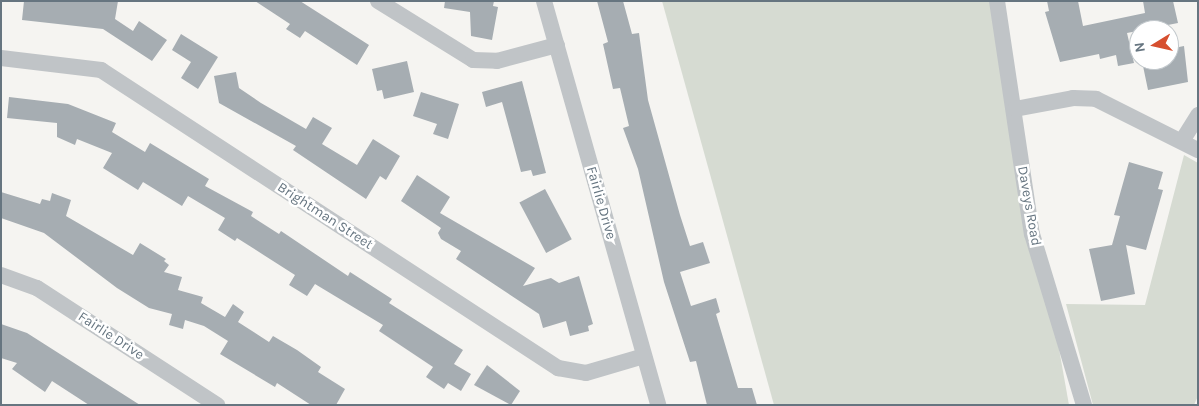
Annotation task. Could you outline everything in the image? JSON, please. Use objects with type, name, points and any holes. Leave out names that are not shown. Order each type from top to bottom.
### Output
[{"type":"street","points":[[378,1],[473,60],[496,61],[557,45]]},
{"type":"street","name":"Fairlie Drive","points":[[544,1],[658,405]]},
{"type":"street","name":"Daveys Road","points":[[997,1],[1032,234],[1084,405]]},
{"type":"street","name":"Brightman Street","points":[[1,58],[101,70],[558,368],[586,373],[644,356]]},
{"type":"street","points":[[1014,109],[1073,98],[1096,100],[1198,150]]},
{"type":"street","points":[[1182,141],[1198,115]]},
{"type":"street","name":"Fairlie Drive","points":[[1,275],[37,288],[217,405]]},
{"type":"shaded area","points":[[662,1],[997,1],[1069,405],[774,405]]},
{"type":"shaded area","points":[[1184,155],[1198,163],[1198,396],[1194,405],[1093,405],[1066,304],[1145,305]]},
{"type":"building","points":[[24,1],[118,1],[115,19],[133,31],[139,21],[167,40],[152,61],[103,29],[22,20]]},
{"type":"building","points":[[255,1],[300,1],[369,45],[357,65],[305,31],[300,38],[286,29],[290,24]]},
{"type":"building","points":[[445,1],[494,1],[493,6],[498,7],[492,40],[471,36],[470,12],[444,8]]},
{"type":"building","points":[[597,1],[623,1],[632,34],[639,33],[648,100],[680,215],[690,246],[703,242],[710,263],[680,272],[691,306],[716,298],[720,312],[716,314],[738,388],[752,388],[757,405],[707,405],[696,361],[690,362],[664,282],[638,169],[623,128],[629,126],[620,88],[613,89],[603,44],[608,42]]},
{"type":"building","points":[[1047,1],[1078,1],[1083,26],[1145,13],[1143,1],[1173,1],[1177,20],[1129,20],[1129,33],[1127,33],[1129,64],[1118,66],[1116,55],[1100,59],[1099,54],[1060,62],[1045,12],[1049,11]]},
{"type":"building","points":[[181,34],[218,57],[198,89],[181,78],[191,62],[172,50]]},
{"type":"building","points":[[1184,46],[1188,82],[1148,90],[1144,70],[1179,70],[1179,47]]},
{"type":"building","points":[[407,61],[414,92],[384,99],[382,90],[377,91],[372,69]]},
{"type":"building","points":[[236,72],[239,88],[261,103],[306,129],[313,117],[332,128],[322,144],[357,165],[373,139],[400,156],[386,180],[380,176],[366,199],[293,150],[296,146],[219,103],[214,76]]},
{"type":"building","points":[[522,81],[546,173],[533,176],[531,170],[521,172],[502,102],[486,107],[482,92]]},
{"type":"building","points":[[421,92],[459,104],[448,139],[433,134],[437,124],[413,116]]},
{"type":"building","points":[[9,97],[68,104],[116,123],[112,132],[145,152],[150,143],[209,179],[205,186],[253,212],[251,216],[279,234],[281,231],[348,276],[350,272],[392,299],[389,303],[463,350],[454,364],[471,374],[461,391],[448,383],[444,389],[426,377],[433,367],[379,331],[383,325],[315,284],[307,296],[289,285],[295,275],[237,238],[235,241],[218,230],[225,218],[188,196],[182,206],[143,182],[138,190],[103,168],[112,153],[77,139],[75,145],[57,137],[57,123],[7,118]]},
{"type":"building","points":[[1129,162],[1163,172],[1158,189],[1163,190],[1146,250],[1126,245],[1135,294],[1101,301],[1089,249],[1112,245],[1120,216],[1114,215]]},
{"type":"building","points":[[417,175],[450,197],[440,213],[535,268],[523,286],[551,278],[559,283],[579,276],[593,324],[588,326],[589,331],[570,336],[566,321],[543,328],[539,314],[456,259],[461,251],[441,239],[438,233],[441,228],[401,201]]},
{"type":"building","points":[[545,189],[572,239],[546,253],[519,203]]},
{"type":"building","points":[[1,192],[40,204],[42,199],[50,201],[52,193],[71,200],[66,216],[133,255],[140,243],[166,259],[164,261],[169,265],[164,272],[182,277],[178,290],[203,297],[201,303],[225,317],[233,304],[244,312],[238,322],[269,342],[273,336],[321,367],[318,372],[345,389],[336,405],[311,405],[277,383],[275,387],[220,354],[228,341],[204,326],[185,320],[183,329],[169,325],[172,314],[149,308],[117,288],[44,233],[1,218]]},
{"type":"building","points":[[1,324],[27,333],[140,405],[89,405],[52,381],[45,392],[12,369],[17,363],[1,358]]},
{"type":"building","points":[[487,365],[520,391],[511,405],[474,385]]}]
